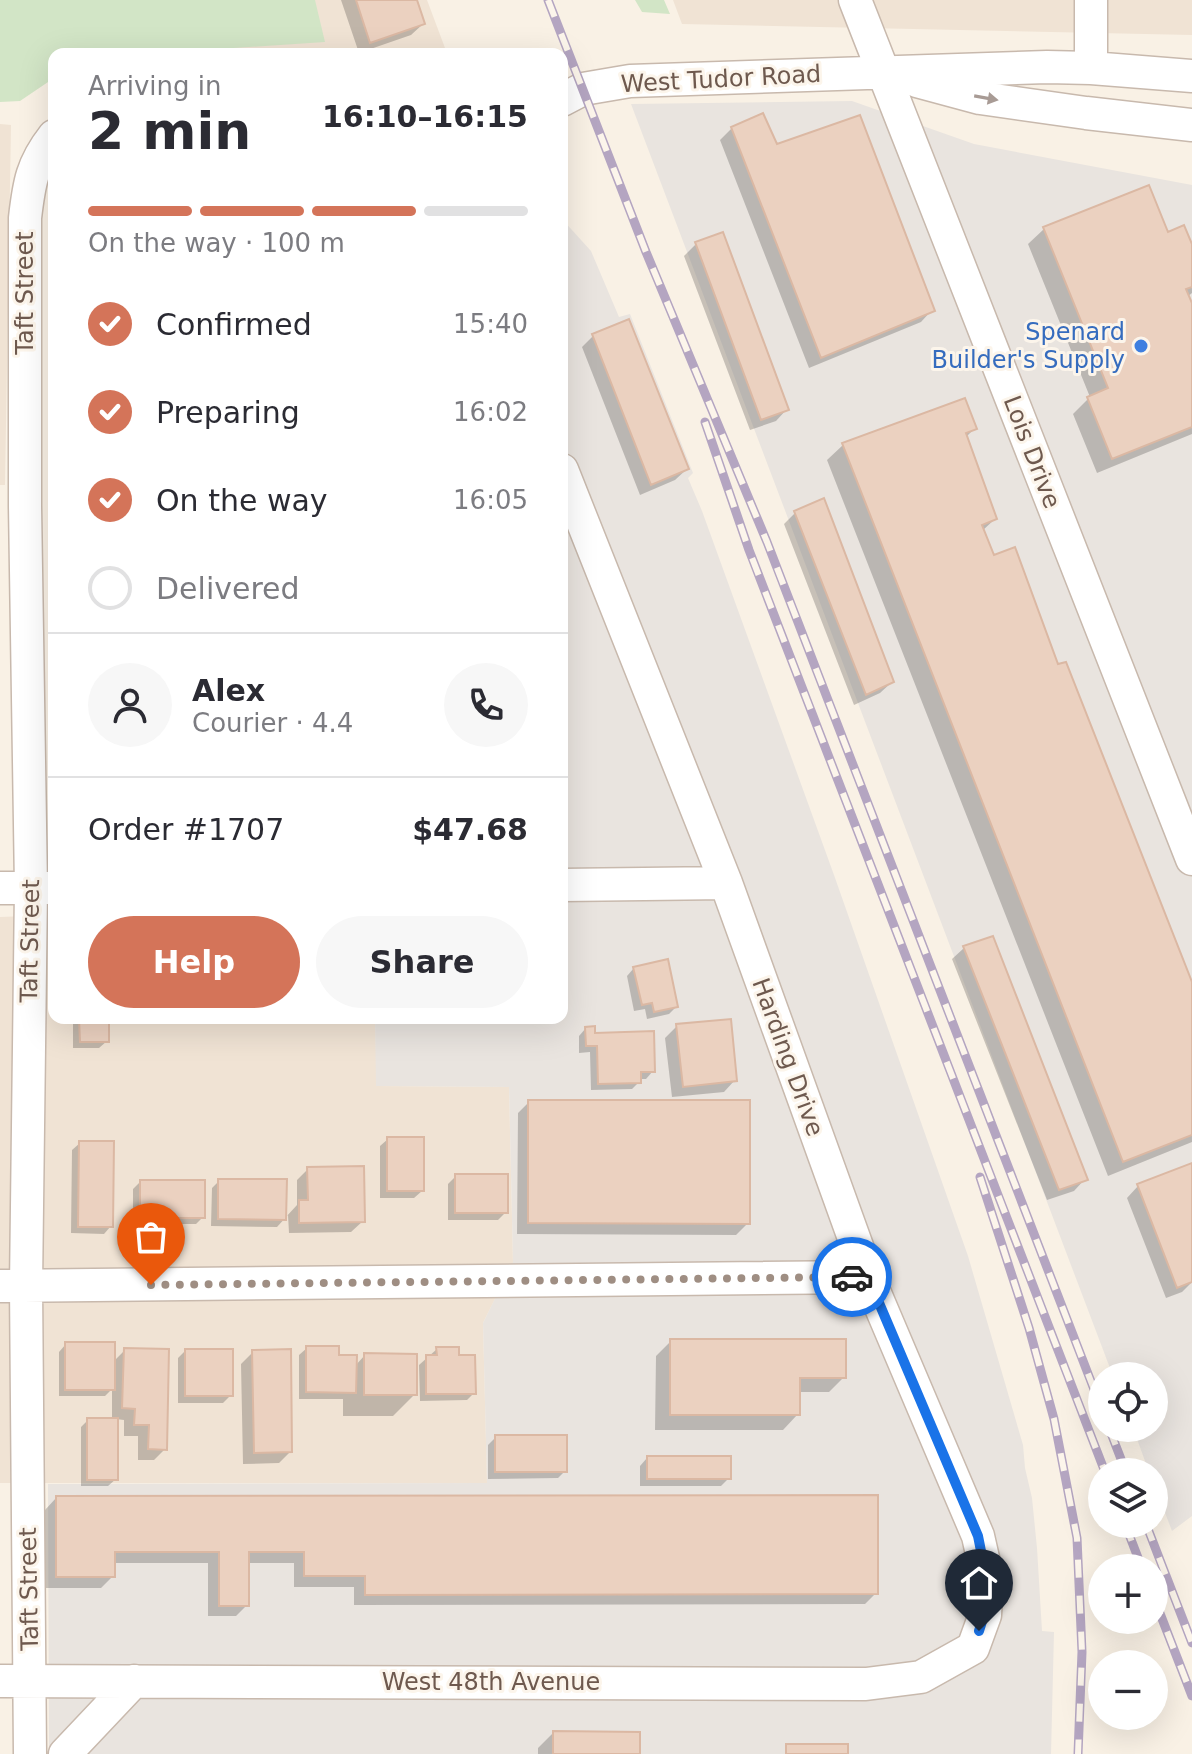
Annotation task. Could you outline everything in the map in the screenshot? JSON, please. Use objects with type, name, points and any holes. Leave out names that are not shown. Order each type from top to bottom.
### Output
[{"type":"street","name":"Lois Drive","points":[[855,0],[1192,859]]},
{"type":"street","points":[[1091,0],[1091,68]]},
{"type":"street","name":"West Tudor Road","points":[[568,97],[583,89],[630,81],[883,72],[1091,68],[1192,76]]},
{"type":"street","name":"West Tudor Road","points":[[883,72],[980,98],[1192,125]]},
{"type":"street","name":"Taft Street","points":[[30,1754],[15,1681],[13,1286],[28,888],[13,506],[28,185],[48,145]]},
{"type":"street","name":"Harding Drive","points":[[568,485],[726,883],[868,1277],[978,1536],[987,1576],[985,1615],[973,1648]]},
{"type":"street","points":[[568,885],[726,883]]},
{"type":"street","points":[[13,1286],[868,1277]]},
{"type":"street","name":"West 48th Avenue","points":[[15,1681],[866,1684],[921,1677],[973,1648]]},
{"type":"street","points":[[65,1754],[134,1681]]},
{"type":"shaded area","points":[[0,0],[427,0],[445,48],[48,48],[0,49]]},
{"type":"shaded area","points":[[673,0],[1192,0],[1192,35],[682,24]]},
{"type":"shaded area","points":[[852,101],[974,144],[1192,185],[1192,1516],[1172,1531],[1168,1521],[1168,1458],[1144,1458],[1138,1442],[1168,1442],[1168,1362],[1108,1362],[631,104]]},
{"type":"shaded area","points":[[0,124],[11,125],[5,485],[0,485]]},
{"type":"shaded area","points":[[568,226],[591,251],[619,317],[630,314],[693,473],[688,478],[834,875],[968,1256],[1023,1445],[1032,1498],[1042,1631],[1054,1632],[1051,1754],[49,1754],[48,1484],[487,1483],[483,1323],[513,1262],[509,1087],[376,1086],[375,1024],[568,1024]]},
{"type":"shaded area","points":[[48,915],[48,1024],[375,1024],[377,1086],[509,1087],[513,1263],[483,1323],[487,1483],[0,1483],[0,917]]},
{"type":"green space","points":[[0,0],[315,0],[325,42],[234,48],[48,48],[48,82],[20,101],[0,102]]},
{"type":"green space","points":[[635,0],[664,0],[670,14],[642,12]]},
{"type":"building","points":[[356,0],[417,0],[425,24],[370,43]]},
{"type":"building","points":[[763,113],[777,144],[860,115],[935,311],[821,358],[731,127]]},
{"type":"building","name":"Spenard Builder's Supply","points":[[1149,185],[1168,232],[1184,225],[1192,244],[1192,287],[1186,289],[1192,303],[1192,427],[1112,459],[1087,397],[1108,388],[1043,227]]},
{"type":"building","points":[[723,232],[789,410],[761,420],[695,242]]},
{"type":"building","points":[[629,319],[689,469],[651,485],[592,334]]},
{"type":"building","points":[[965,398],[977,429],[966,433],[997,519],[982,525],[994,555],[1015,547],[1058,664],[1066,662],[1192,982],[1192,1135],[1123,1162],[842,443]]},
{"type":"building","points":[[824,498],[894,682],[866,695],[794,511]]},
{"type":"building","points":[[993,936],[1088,1180],[1059,1190],[963,946]]},
{"type":"building","points":[[668,959],[678,1007],[654,1012],[652,1003],[642,1005],[633,967]]},
{"type":"building","points":[[731,1019],[737,1081],[683,1087],[676,1024]]},
{"type":"building","points":[[79,1024],[109,1024],[109,1042],[80,1042]]},
{"type":"building","points":[[595,1026],[595,1033],[654,1031],[655,1072],[641,1072],[641,1083],[598,1084],[597,1046],[586,1046],[585,1027]]},
{"type":"building","points":[[528,1100],[750,1100],[750,1224],[528,1223]]},
{"type":"building","points":[[387,1137],[424,1137],[424,1191],[387,1191]]},
{"type":"building","points":[[79,1141],[114,1141],[113,1227],[78,1227]]},
{"type":"building","points":[[1192,1163],[1192,1282],[1177,1288],[1137,1184]]},
{"type":"building","points":[[364,1166],[365,1222],[299,1223],[299,1200],[308,1200],[307,1167]]},
{"type":"building","points":[[455,1174],[508,1174],[508,1213],[455,1213]]},
{"type":"building","points":[[218,1179],[287,1179],[286,1220],[218,1219]]},
{"type":"building","points":[[140,1180],[205,1180],[205,1218],[140,1218]]},
{"type":"building","points":[[670,1339],[846,1339],[846,1378],[800,1378],[800,1415],[670,1415]]},
{"type":"building","points":[[65,1342],[115,1342],[115,1390],[65,1390]]},
{"type":"building","points":[[306,1346],[339,1346],[339,1355],[357,1355],[356,1393],[306,1392]]},
{"type":"building","points":[[436,1347],[459,1347],[459,1355],[475,1355],[476,1394],[426,1394],[426,1355],[437,1355]]},
{"type":"building","points":[[124,1348],[169,1349],[167,1450],[148,1449],[149,1425],[134,1425],[135,1409],[122,1408]]},
{"type":"building","points":[[185,1349],[233,1349],[233,1396],[185,1396]]},
{"type":"building","points":[[291,1349],[292,1452],[254,1453],[252,1350]]},
{"type":"building","points":[[364,1353],[417,1354],[417,1395],[364,1395]]},
{"type":"building","points":[[87,1418],[118,1418],[118,1480],[87,1480]]},
{"type":"building","points":[[495,1435],[567,1435],[567,1472],[495,1472]]},
{"type":"building","points":[[647,1456],[731,1456],[731,1479],[647,1479]]},
{"type":"building","points":[[878,1495],[878,1594],[365,1595],[365,1576],[304,1576],[304,1552],[249,1552],[249,1606],[219,1606],[219,1552],[115,1552],[115,1577],[56,1577],[56,1496]]},
{"type":"building","points":[[553,1731],[640,1732],[640,1754],[553,1754]]},
{"type":"building","points":[[786,1744],[848,1744],[848,1754],[786,1754]]},
{"type":"railway","points":[[548,0],[567,48]]},
{"type":"railway","points":[[568,51],[646,252],[767,542],[1088,1374]]},
{"type":"railway","points":[[705,422],[749,550],[1100,1458]]},
{"type":"railway","points":[[980,1177],[1029,1328],[1054,1419],[1077,1538],[1082,1652],[1078,1754]]},
{"type":"railway","points":[[1114,1442],[1121,1458]]},
{"type":"railway","points":[[1130,1538],[1137,1554]]},
{"type":"railway","points":[[1151,1538],[1192,1643]]},
{"type":"railway","points":[[1168,1634],[1192,1696]]},
{"type":"way so far","points":[[151,1285],[852,1277]]},
{"type":"place","name":"Spenard Builder's Supply","points":[[1141,346]]},
{"type":"route","points":[[852,1277],[868,1277],[978,1536],[987,1576],[985,1615],[979,1631]]}]
